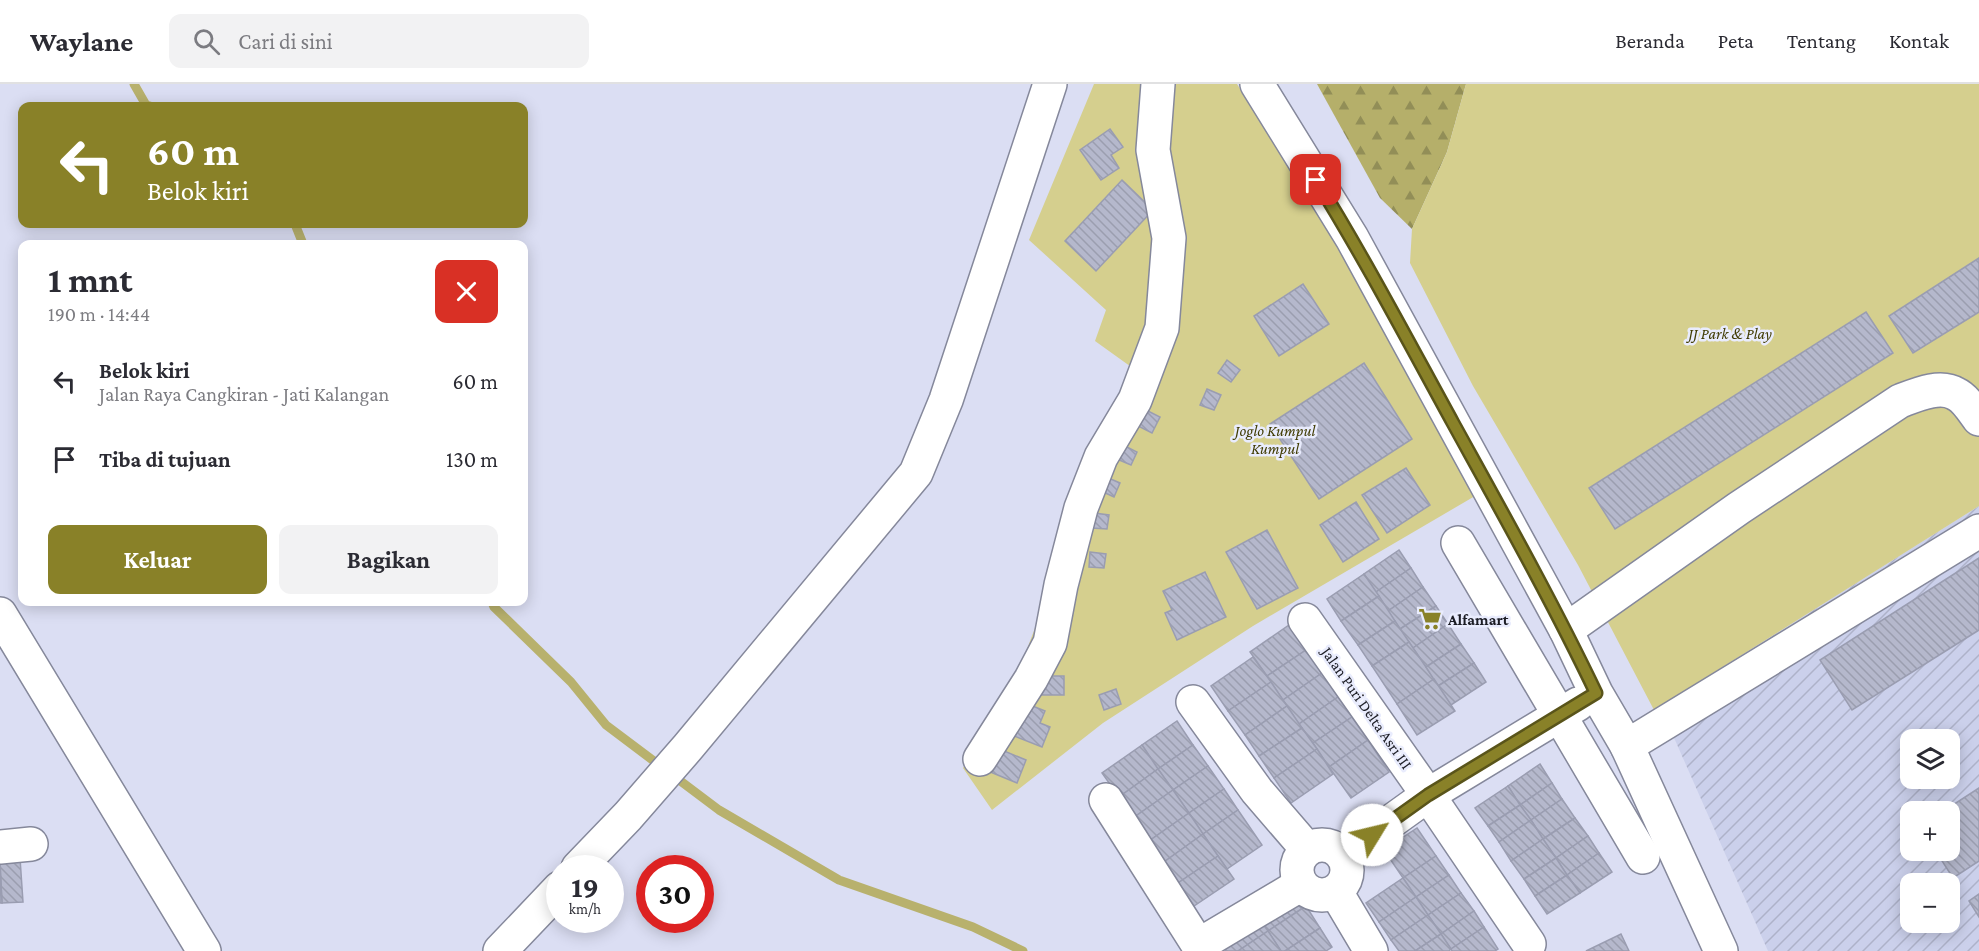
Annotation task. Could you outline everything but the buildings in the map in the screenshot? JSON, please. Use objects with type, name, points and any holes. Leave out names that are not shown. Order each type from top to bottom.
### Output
[{"type":"street","points":[[590,855],[688,747],[916,473],[946,400],[1050,84]]},
{"type":"street","points":[[980,759],[1031,680],[1050,643],[1060,585],[1081,508],[1101,457],[1135,400],[1162,328],[1169,238],[1153,150],[1158,84]]},
{"type":"street","points":[[1257,84],[1352,238],[1566,630],[1596,693],[1627,746],[1721,951]]},
{"type":"street","points":[[1566,630],[1739,508],[1900,401],[1920,394],[1945,390],[1957,394],[1979,419]]},
{"type":"street","points":[[1627,746],[1979,531]]},
{"type":"street","points":[[1458,543],[1561,715],[1642,857]]},
{"type":"street","points":[[0,614],[204,951]]},
{"type":"street","name":"Jalan Puri Delta Asri III","points":[[1305,620],[1529,944]]},
{"type":"street","points":[[1343,856],[1428,795],[1596,693]]},
{"type":"street","points":[[1193,702],[1257,791],[1307,849]]},
{"type":"street","points":[[1106,800],[1200,948],[1300,885]]},
{"type":"street","points":[[1316,845],[1327,845],[1336,849],[1343,856],[1347,866],[1347,876],[1343,885],[1335,892],[1326,896],[1316,896],[1307,892],[1300,885],[1296,876],[1296,865],[1300,856],[1307,849],[1316,845]]},
{"type":"street","points":[[1335,892],[1371,951]]},
{"type":"street","points":[[500,951],[546,903]]},
{"type":"shaded area","points":[[1979,506],[1979,951],[1768,951],[1675,740],[1654,710]]},
{"type":"green space","name":"Joglo Kumpul Kumpul","points":[[1094,84],[1237,84],[1379,315],[1475,496],[1253,626],[1103,723],[992,810],[963,768],[1016,678],[1035,628],[1057,552],[1141,374],[1095,341],[1106,310],[1029,240]]},
{"type":"green space","points":[[1317,84],[1466,84],[1447,152],[1412,229],[1380,198]]},
{"type":"green space","name":"JJ Park & Play","points":[[1466,84],[1979,84],[1979,506],[1654,710],[1578,565],[1473,386],[1410,263],[1412,229],[1447,152]]},
{"type":"waterway","points":[[134,84],[144,102]]},
{"type":"waterway","points":[[297,228],[301,240]]},
{"type":"waterway","points":[[494,606],[571,682],[606,725],[719,810],[839,880],[973,927],[1023,951]]},
{"type":"place","name":"Alfamart","points":[[1430,619]]},
{"type":"route","points":[[1316,180],[1352,238],[1465,444],[1566,630],[1596,693],[1428,795],[1372,835]]}]
